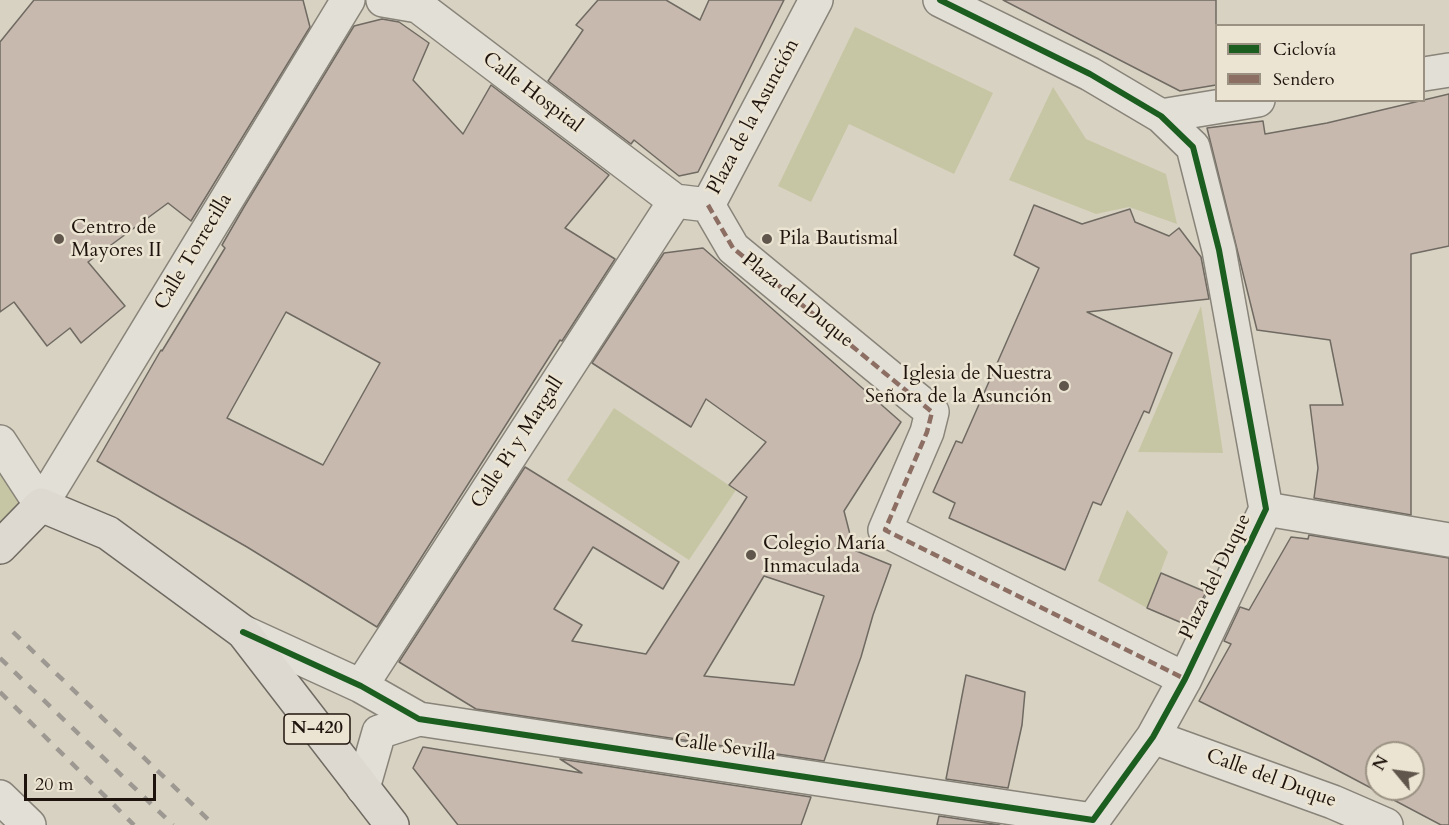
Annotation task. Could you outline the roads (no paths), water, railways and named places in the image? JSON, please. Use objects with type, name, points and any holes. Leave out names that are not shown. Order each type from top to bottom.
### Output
[{"type":"highway","points":[[0,547],[35,510]]},
{"type":"highway","name":"N-420","points":[[35,510],[108,533],[243,632],[392,825]]},
{"type":"street","name":"Calle Torrecilla","points":[[35,510],[348,0]]},
{"type":"street","name":"Calle Hospital","points":[[383,0],[418,6],[675,201]]},
{"type":"street","name":"Plaza de la Asunción","points":[[675,201],[708,205],[816,0]]},
{"type":"street","points":[[940,0],[975,8],[1161,116],[1246,102]]},
{"type":"street","points":[[1425,74],[1449,70]]},
{"type":"street","name":"Plaza del Duque","points":[[1094,822],[1154,737],[1185,679],[1266,509],[1219,250],[1193,147],[1161,116]]},
{"type":"street","name":"Calle Pi y Margall","points":[[361,686],[675,201]]},
{"type":"street","name":"Plaza del Duque","points":[[708,205],[733,248],[932,412],[927,432],[885,530],[1185,679]]},
{"type":"street","points":[[0,442],[35,510]]},
{"type":"street","points":[[0,472],[35,510]]},
{"type":"street","points":[[1266,509],[1449,540]]},
{"type":"street","name":"Calle Sevilla","points":[[243,632],[361,686],[419,719],[1048,813],[1094,822]]},
{"type":"street","name":"Calle Sevilla","points":[[363,788],[379,732],[419,719]]},
{"type":"street","name":"Calle del Duque","points":[[1154,737],[1333,801],[1386,825]]},
{"type":"street","points":[[0,797],[29,825]]},
{"type":"railway","points":[[13,632],[214,825]]},
{"type":"railway","points":[[0,658],[173,825]]},
{"type":"railway","points":[[0,692],[134,825]]},
{"type":"place","name":"Centro de Mayores II","points":[[59,239]]},
{"type":"place","name":"Pila Bautismal","points":[[767,239]]},
{"type":"place","name":"Iglesia de Nuestra Señora de la Asunción","points":[[1064,386]]},
{"type":"place","name":"Colegio María Inmaculada","points":[[751,555]]}]
